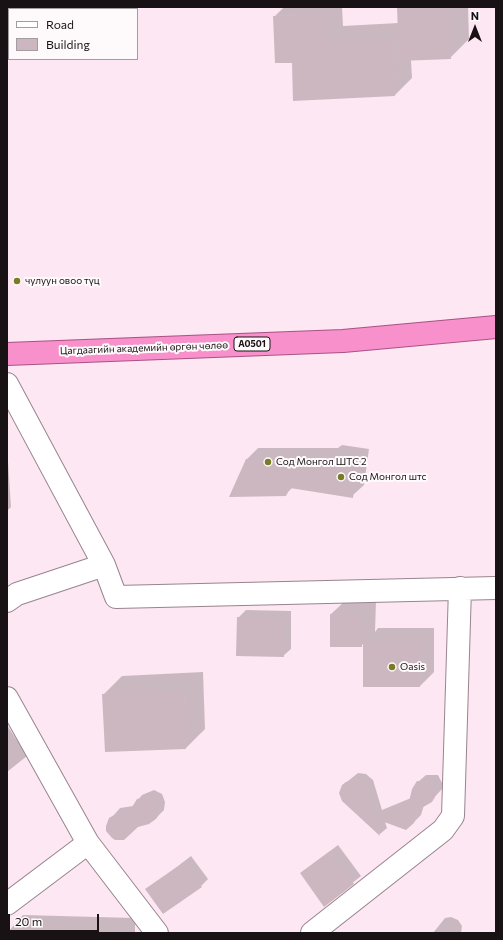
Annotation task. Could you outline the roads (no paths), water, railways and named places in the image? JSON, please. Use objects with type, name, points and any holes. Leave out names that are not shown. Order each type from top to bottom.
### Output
[{"type":"highway","name":"Цагдаагийн академийн өргөн чөлөө","points":[[7,354],[343,341],[496,327]]},
{"type":"street","points":[[7,384],[104,565],[116,597],[496,588]]},
{"type":"street","points":[[10,593],[104,565]]},
{"type":"street","points":[[312,933],[443,830],[453,816],[457,726],[460,588]]},
{"type":"street","points":[[7,698],[88,842],[157,933]]},
{"type":"street","points":[[7,904],[88,842]]},
{"type":"place","name":"чулуун овоо түц","points":[[17,281]]},
{"type":"place","name":"Сод Монгол ШТС 2","points":[[268,462]]},
{"type":"place","name":"Сод Монгол штс","points":[[341,477]]},
{"type":"place","name":"Oasis","points":[[392,667]]}]
